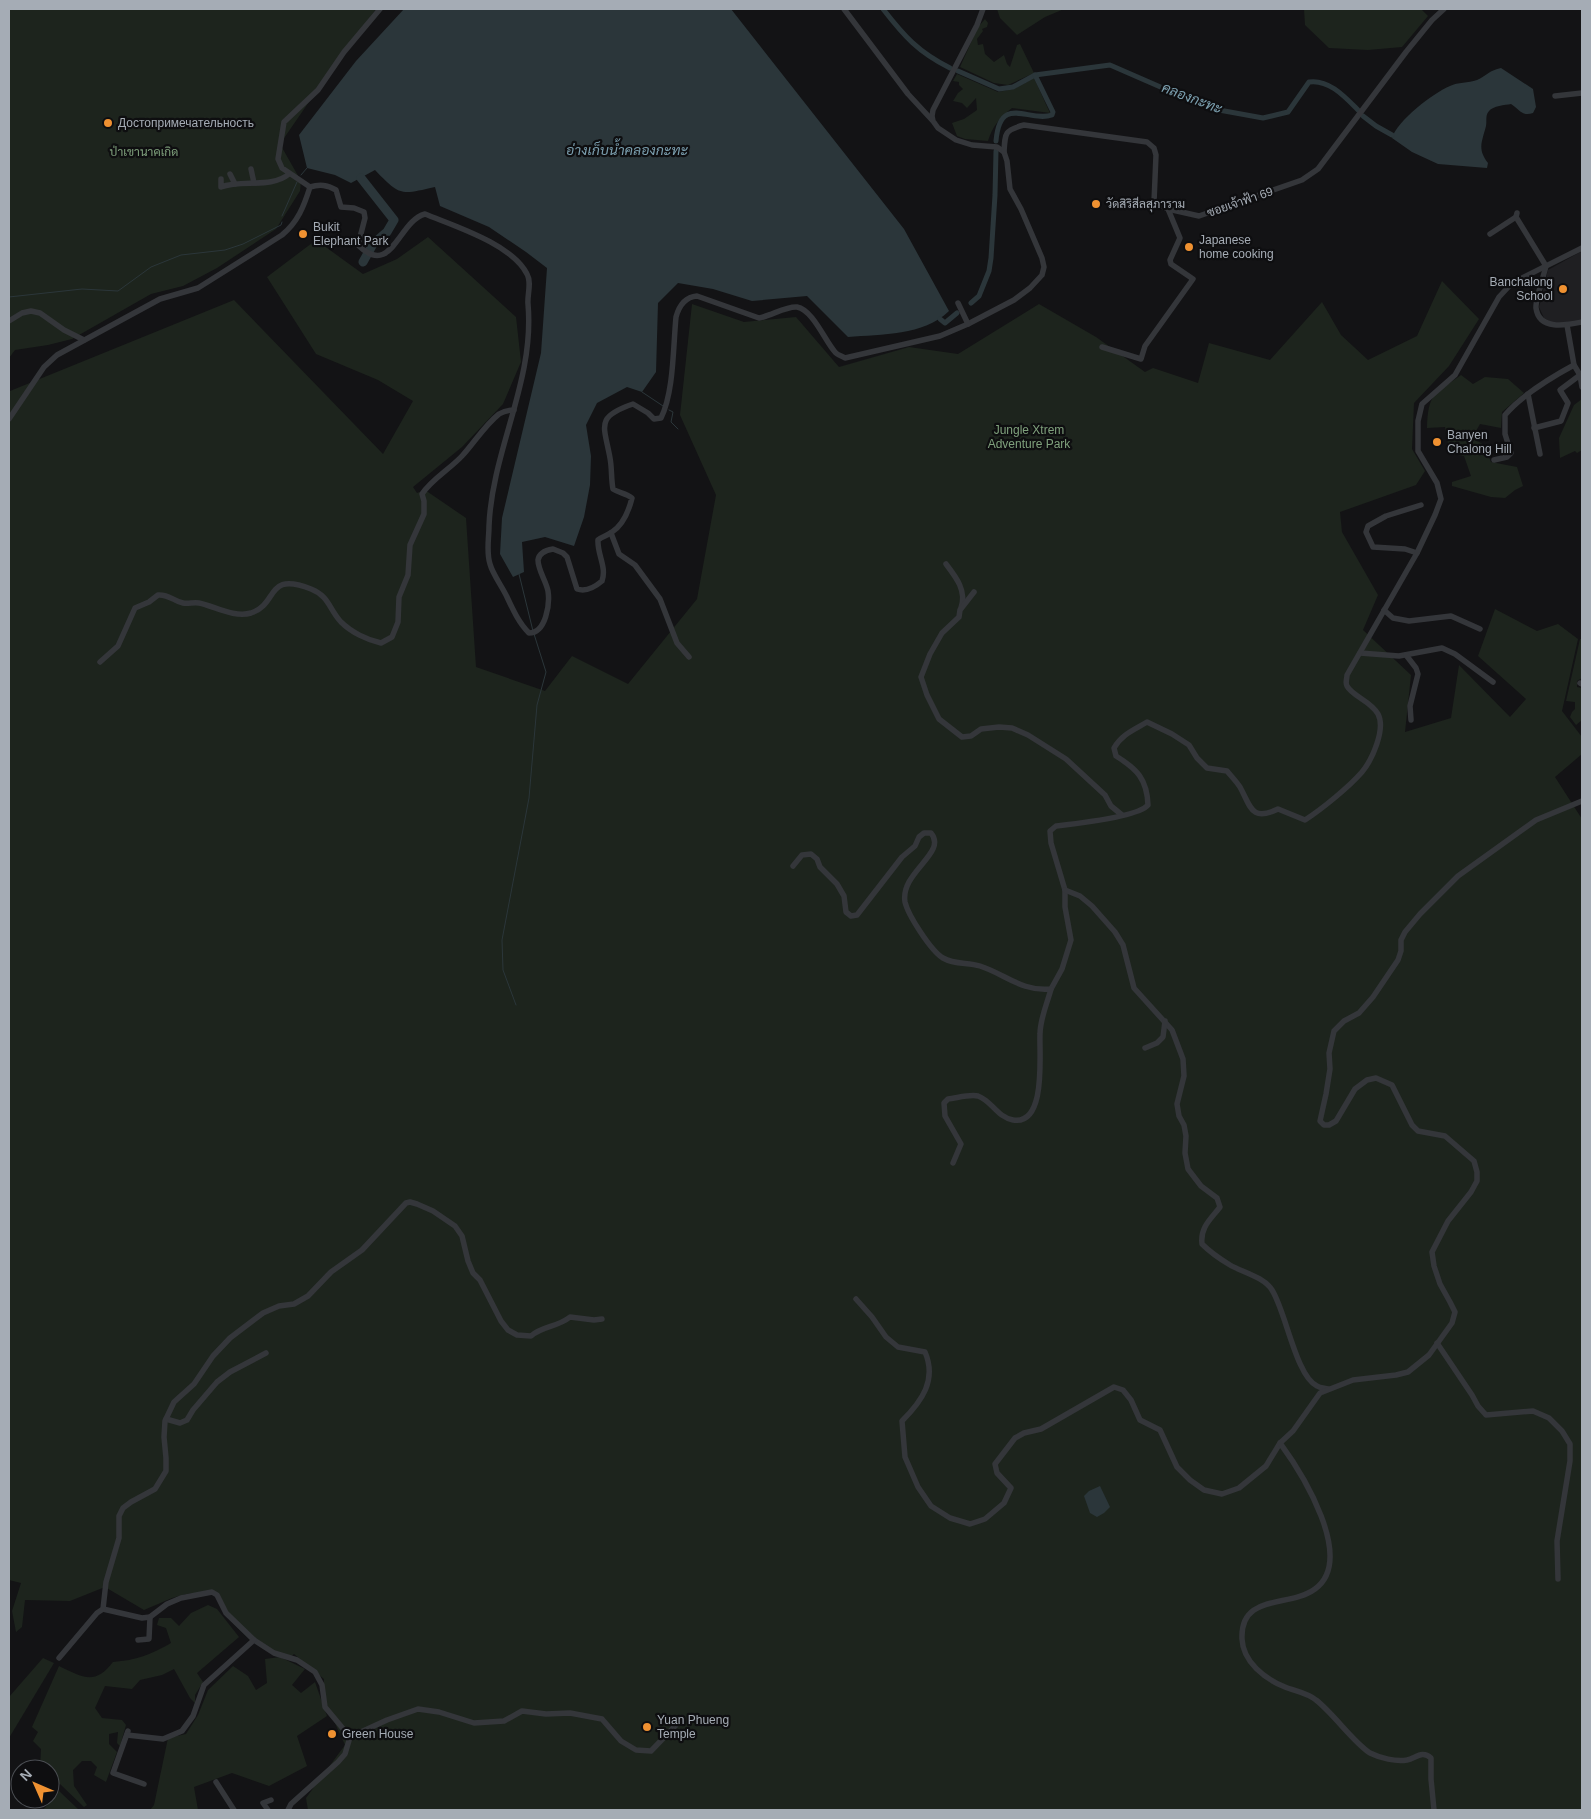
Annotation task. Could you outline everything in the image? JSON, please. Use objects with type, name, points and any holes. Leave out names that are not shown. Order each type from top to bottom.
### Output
[{"type":"street","points":[[380,9],[357,36],[318,90],[284,122],[278,159],[282,168],[310,187],[320,184],[336,190],[341,207],[354,208],[364,212],[365,218],[358,246],[372,256],[379,257],[386,253],[398,242],[417,216],[424,214],[486,239],[506,252],[523,268],[528,276],[530,331],[524,376],[498,468],[492,497],[488,550],[490,564],[513,609],[529,633],[537,631],[540,627],[545,619],[548,603],[548,592],[538,561],[540,555],[548,550],[558,550],[567,557],[576,589],[582,591],[595,587],[602,581],[604,575],[598,540],[603,535],[611,533],[619,525],[629,510],[632,498],[613,489],[611,459],[605,440],[605,423],[610,413],[632,404],[648,412],[654,419],[661,418],[667,407],[678,307],[692,296],[708,298],[759,318],[769,317],[789,308],[798,308],[810,316],[836,354],[845,358],[940,336],[1014,300],[1030,288],[1042,275],[1044,267],[1021,209],[1010,189],[1007,161],[1004,152],[1004,136],[1010,128],[1024,125],[1147,142],[1154,148],[1156,155],[1154,202],[1168,209],[1180,238],[1170,260],[1171,264],[1193,279],[1145,346],[1141,359],[1102,347]]},
{"type":"street","points":[[844,9],[908,94],[938,128],[956,140],[972,145],[997,147],[1004,152]]},
{"type":"street","points":[[933,121],[933,110],[977,25],[983,9]]},
{"type":"street","name":"ซอยเจ้าฟ้า 69","points":[[1168,209],[1199,216],[1302,180],[1318,169],[1406,52],[1432,20],[1444,9]]},
{"type":"street","points":[[1554,96],[1582,92]]},
{"type":"street","points":[[251,169],[254,183]]},
{"type":"street","points":[[230,174],[235,184]]},
{"type":"street","points":[[220,179],[221,187],[276,180],[289,174]]},
{"type":"street","points":[[9,418],[44,366],[58,355],[160,299],[198,288],[282,235],[302,213],[310,187]]},
{"type":"street","points":[[1490,234],[1516,215],[1546,266],[1536,308],[1541,319],[1553,325],[1582,322]]},
{"type":"street","points":[[953,1163],[962,1144],[946,1116],[944,1103],[948,1099],[977,1096],[1004,1117],[1013,1120],[1020,1120],[1032,1111],[1039,1091],[1042,1019],[1051,990],[1062,969],[1071,940],[1065,890],[1051,842],[1050,832],[1056,826],[1122,815],[1144,809],[1148,805],[1148,792],[1138,773],[1116,756],[1114,748],[1119,739],[1147,722],[1172,734],[1189,745],[1197,758],[1207,768],[1227,771],[1240,786],[1250,807],[1256,813],[1266,815],[1278,809],[1306,820],[1362,772],[1378,742],[1380,735],[1379,716],[1371,704],[1347,688],[1348,675],[1417,553],[1435,515],[1440,499],[1437,483],[1418,451],[1418,421],[1422,404],[1455,375],[1499,297],[1512,283],[1582,248]]},
{"type":"street","points":[[958,303],[968,324]]},
{"type":"street","points":[[9,321],[22,313],[31,311],[40,313],[64,330],[84,340]]},
{"type":"street","points":[[1567,325],[1574,365],[1580,375],[1582,387]]},
{"type":"street","points":[[1494,460],[1510,455],[1511,450],[1505,434],[1505,414],[1528,394],[1556,374],[1574,365]]},
{"type":"street","points":[[1534,428],[1561,421],[1568,403],[1561,395],[1560,390],[1580,375]]},
{"type":"street","points":[[1528,394],[1540,454]]},
{"type":"street","points":[[100,662],[118,646],[136,608],[158,595],[168,596],[182,603],[199,603],[230,612],[245,613],[252,612],[263,605],[277,586],[285,584],[310,588],[322,595],[327,599],[341,622],[355,633],[381,643],[392,637],[398,622],[399,595],[408,575],[410,545],[424,514],[422,494],[430,483],[448,470],[463,455],[499,415],[507,410],[514,410]]},
{"type":"street","points":[[1417,553],[1405,549],[1373,547],[1366,532],[1368,526],[1386,516],[1422,505]]},
{"type":"street","points":[[611,533],[619,554],[635,564],[660,599],[678,644],[689,657]]},
{"type":"street","points":[[946,564],[961,588],[963,597],[959,617],[942,633],[930,654],[921,677],[927,695],[939,719],[962,737],[971,736],[981,729],[999,727],[1012,728],[1028,735],[1066,759],[1105,795],[1111,806],[1122,815]]},
{"type":"street","points":[[960,610],[974,592]]},
{"type":"street","points":[[1384,610],[1393,618],[1409,621],[1451,616],[1480,629]]},
{"type":"street","points":[[1360,653],[1399,656],[1423,650],[1442,648],[1455,654],[1493,682]]},
{"type":"street","points":[[1406,655],[1416,668],[1418,674],[1410,706],[1411,720]]},
{"type":"street","points":[[856,1299],[872,1317],[886,1338],[898,1347],[925,1352],[930,1363],[930,1373],[924,1394],[915,1408],[902,1421],[905,1457],[918,1487],[931,1506],[950,1518],[972,1524],[990,1515],[1004,1503],[1011,1488],[997,1473],[994,1464],[1015,1438],[1041,1428],[1114,1387],[1123,1390],[1131,1400],[1140,1420],[1160,1430],[1177,1467],[1190,1480],[1204,1490],[1222,1494],[1239,1488],[1266,1466],[1280,1443],[1293,1431],[1320,1393],[1353,1380],[1408,1372],[1429,1355],[1452,1324],[1455,1312],[1440,1284],[1432,1252],[1448,1222],[1477,1181],[1474,1162],[1445,1136],[1418,1131],[1412,1125],[1392,1085],[1376,1078],[1367,1080],[1355,1089],[1336,1121],[1329,1125],[1324,1125],[1320,1121],[1330,1070],[1329,1053],[1334,1030],[1359,1012],[1373,997],[1398,960],[1401,952],[1401,940],[1405,932],[1458,876],[1536,820],[1582,801]]},
{"type":"street","points":[[793,866],[802,855],[811,854],[817,859],[820,867],[837,884],[844,896],[846,912],[851,916],[857,915],[902,857],[915,846],[919,837],[924,833],[931,834],[935,838],[932,853],[911,876],[904,894],[906,908],[930,945],[942,957],[953,962],[979,965],[1010,981],[1042,990],[1051,990]]},
{"type":"street","points":[[1065,890],[1080,896],[1092,906],[1115,932],[1125,951],[1134,988],[1172,1030],[1183,1060],[1184,1076],[1177,1104],[1186,1136],[1185,1153],[1188,1169],[1201,1186],[1217,1198],[1220,1206],[1206,1224],[1201,1236],[1202,1244],[1229,1265],[1266,1282],[1272,1289],[1286,1322],[1306,1377],[1316,1386],[1328,1389]]},
{"type":"street","points":[[1145,1048],[1163,1038],[1165,1021]]},
{"type":"street","points":[[103,1609],[106,1582],[119,1538],[119,1516],[123,1508],[155,1488],[166,1471],[164,1437],[166,1419],[174,1402],[194,1384],[213,1356],[230,1338],[263,1313],[279,1306],[294,1304],[308,1296],[331,1272],[362,1250],[406,1203],[410,1202],[433,1211],[455,1226],[462,1236],[468,1261],[474,1273],[480,1280],[501,1321],[508,1330],[517,1335],[531,1336],[540,1329],[561,1323],[570,1317],[602,1319]]},
{"type":"street","points":[[1437,1343],[1478,1406],[1486,1414],[1533,1411],[1549,1418],[1562,1431],[1570,1444],[1570,1461],[1557,1541],[1558,1580]]},
{"type":"street","points":[[166,1419],[180,1423],[187,1420],[217,1382],[230,1372],[266,1353]]},
{"type":"street","points":[[1280,1443],[1310,1490],[1324,1522],[1330,1546],[1329,1563],[1324,1580],[1314,1590],[1298,1597],[1257,1607],[1249,1613],[1243,1625],[1242,1640],[1245,1652],[1251,1663],[1260,1673],[1282,1686],[1314,1698],[1370,1753],[1391,1760],[1408,1760],[1420,1754],[1428,1755],[1431,1758],[1434,1810]]},
{"type":"street","points":[[59,1658],[97,1613],[103,1609],[142,1618],[150,1617],[167,1604],[181,1598],[212,1592],[217,1595],[226,1612],[254,1640],[274,1653],[297,1660],[315,1672],[322,1685],[325,1707],[350,1737]]},
{"type":"street","points":[[138,1640],[149,1639],[150,1617]]},
{"type":"street","points":[[144,1784],[112,1773],[127,1733],[162,1739],[182,1731],[193,1716],[204,1685],[254,1640]]},
{"type":"street","points":[[288,1810],[291,1804],[345,1754],[350,1737],[387,1720],[418,1709],[439,1712],[474,1723],[504,1721],[522,1711],[546,1714],[570,1712],[602,1718],[621,1741],[636,1750],[651,1751],[676,1725]]},
{"type":"street","points":[[216,1782],[234,1810]]},
{"type":"street","points":[[268,1810],[263,1803],[271,1800]]},
{"type":"shaded area","name":"Banchalong School","points":[[1582,251],[1582,321],[1552,323],[1544,318],[1539,307],[1548,270]]},
{"type":"green space","name":"ป่าเขานาคเกิด","points":[[9,9],[376,9],[280,144],[301,181],[300,191],[276,229],[217,268],[183,286],[151,294],[72,339],[15,350],[9,358]]},
{"type":"green space","points":[[997,9],[1064,9],[1045,17],[1017,35],[1000,18]]},
{"type":"green space","points":[[1304,9],[1421,9],[1428,16],[1402,47],[1368,50],[1329,48],[1305,25]]},
{"type":"green space","points":[[985,19],[988,23],[987,27],[982,29],[983,31],[977,39],[978,45],[983,44],[985,54],[994,62],[1004,55],[1010,67],[1017,45],[1020,44],[1034,73],[1008,85],[994,83],[960,67],[978,27]]},
{"type":"green space","points":[[957,74],[998,92],[1014,89],[1034,78],[1050,113],[1012,108],[997,123],[988,141],[965,139],[957,136],[952,123],[964,119],[977,110],[976,98],[967,108],[962,103],[953,101],[963,89],[959,82],[953,81]]},
{"type":"green space","name":"Jungle Xtrem Adventure Park","points":[[428,237],[516,317],[521,362],[503,404],[462,447],[413,487],[417,493],[425,490],[466,518],[476,667],[545,691],[572,656],[628,684],[697,599],[716,495],[680,415],[692,304],[744,322],[796,317],[839,367],[909,347],[958,354],[1039,304],[1096,337],[1145,372],[1153,368],[1198,383],[1209,343],[1270,360],[1322,302],[1341,335],[1368,360],[1417,336],[1442,281],[1479,319],[1449,366],[1414,403],[1412,449],[1425,471],[1416,485],[1340,512],[1342,532],[1378,595],[1363,630],[1411,675],[1405,732],[1451,718],[1459,665],[1510,717],[1526,699],[1478,656],[1495,609],[1537,631],[1558,624],[1578,639],[1562,711],[1582,737],[1582,754],[1555,777],[1582,819],[1582,1810],[308,1810],[306,1798],[345,1745],[323,1697],[324,1679],[294,1654],[289,1658],[252,1642],[231,1621],[227,1610],[217,1595],[206,1593],[188,1594],[144,1610],[105,1587],[70,1601],[25,1600],[22,1627],[16,1632],[12,1611],[21,1583],[9,1580],[9,389],[10,391],[234,300],[383,454],[413,401],[378,380],[316,354],[267,277],[316,240],[363,274],[397,259]]},
{"type":"green space","points":[[1461,375],[1473,384],[1485,377],[1508,379],[1524,393],[1502,412],[1501,428],[1480,424],[1476,431],[1476,440],[1484,445],[1491,462],[1517,467],[1523,486],[1505,498],[1491,497],[1452,486],[1452,482],[1471,476],[1464,456],[1450,454],[1445,427],[1427,428],[1429,408],[1434,396]]},
{"type":"green space","points":[[1582,399],[1582,450],[1560,458],[1559,438],[1574,405]]},
{"type":"green space","points":[[1580,639],[1582,639],[1582,678],[1577,681],[1577,687],[1582,688],[1582,720],[1576,725],[1570,717],[1575,709],[1575,702],[1566,701]]},
{"type":"green space","points":[[208,1605],[217,1609],[239,1637],[197,1673],[203,1682],[195,1695],[195,1703],[190,1698],[174,1669],[162,1675],[140,1680],[132,1689],[105,1686],[95,1708],[102,1718],[122,1720],[126,1725],[120,1746],[117,1743],[118,1732],[109,1734],[109,1744],[117,1752],[106,1782],[94,1775],[97,1767],[91,1761],[82,1761],[73,1770],[74,1786],[87,1805],[84,1807],[60,1784],[60,1759],[40,1759],[41,1749],[33,1741],[38,1732],[32,1727],[59,1666],[81,1676],[94,1677],[106,1670],[113,1662],[143,1656],[171,1643],[166,1628],[157,1625],[159,1618],[171,1618],[179,1626],[191,1613]]},
{"type":"green space","points":[[280,1657],[305,1669],[292,1685],[301,1693],[315,1682],[327,1716],[297,1736],[307,1766],[269,1786],[232,1773],[194,1787],[198,1810],[150,1810],[154,1805],[168,1738],[186,1734],[198,1715],[208,1690],[233,1666],[248,1676],[256,1690],[267,1683],[265,1659]]},
{"type":"green space","points":[[43,1658],[54,1663],[9,1738],[9,1697]]},
{"type":"green space","points":[[60,1792],[79,1810],[43,1810],[60,1809]]},
{"type":"water","name":"อ่างเก็บน้ำคลองกะทะ","points":[[404,9],[731,9],[904,229],[949,311],[939,319],[915,329],[888,334],[848,337],[807,296],[752,301],[713,289],[678,283],[658,303],[656,372],[642,392],[627,387],[597,403],[586,425],[591,456],[590,485],[584,517],[574,546],[545,537],[522,542],[524,572],[513,577],[500,554],[502,518],[541,353],[547,268],[489,227],[440,206],[435,187],[407,192],[390,185],[375,170],[351,183],[335,175],[307,168],[299,135],[356,61]]},
{"type":"water","points":[[1501,68],[1533,89],[1536,107],[1533,113],[1529,114],[1521,112],[1511,104],[1496,107],[1489,111],[1481,145],[1482,154],[1488,163],[1487,168],[1438,164],[1412,152],[1392,138],[1395,131],[1408,116],[1434,95],[1453,85],[1477,80]]},
{"type":"water","points":[[1100,1486],[1110,1507],[1097,1517],[1090,1513],[1084,1496],[1089,1491]]},
{"type":"waterway","points":[[883,9],[912,43],[929,56],[950,68]]},
{"type":"waterway","name":"คลองกะทะ","points":[[958,71],[999,89],[1013,87],[1035,75],[1110,65],[1188,99],[1219,110],[1263,118],[1288,112],[1309,82],[1316,82],[1330,86],[1358,110]]},
{"type":"waterway","name":"คลองกะทะ","points":[[996,141],[999,126],[1003,118],[1009,114],[1052,115],[1053,112],[1035,75]]},
{"type":"waterway","name":"คลองกะทะ","points":[[1363,116],[1392,135]]},
{"type":"waterway","points":[[971,303],[979,296],[989,271],[995,195],[996,151]]},
{"type":"waterway","points":[[301,175],[307,168]]},
{"type":"waterway","points":[[361,178],[394,220],[387,232],[373,244],[363,262]]},
{"type":"waterway","points":[[282,216],[297,182]]},
{"type":"waterway","points":[[9,297],[82,289],[118,291],[151,267],[181,255],[225,250],[243,244],[281,225],[282,222]]},
{"type":"waterway","points":[[940,319],[945,323],[957,313]]},
{"type":"waterway","points":[[642,392],[663,406]]},
{"type":"waterway","points":[[669,410],[673,412],[671,422],[678,429]]},
{"type":"waterway","points":[[519,574],[533,631]]},
{"type":"waterway","points":[[516,1005],[503,970],[502,940],[529,798],[537,705],[546,672],[534,634]]},
{"type":"place","name":"Достопримечательность","points":[[108,123]]},
{"type":"place","name":"วัดสิริสีลสุภาราม","points":[[1096,204]]},
{"type":"place","name":"Bukit Elephant Park","points":[[303,234]]},
{"type":"place","name":"Japanese home cooking","points":[[1189,247]]},
{"type":"place","name":"Banchalong School","points":[[1563,289]]},
{"type":"place","name":"Banyen Chalong Hill","points":[[1437,442]]},
{"type":"place","name":"Yuan Phueng Temple","points":[[647,1727]]},
{"type":"place","name":"Green House","points":[[332,1734]]}]
